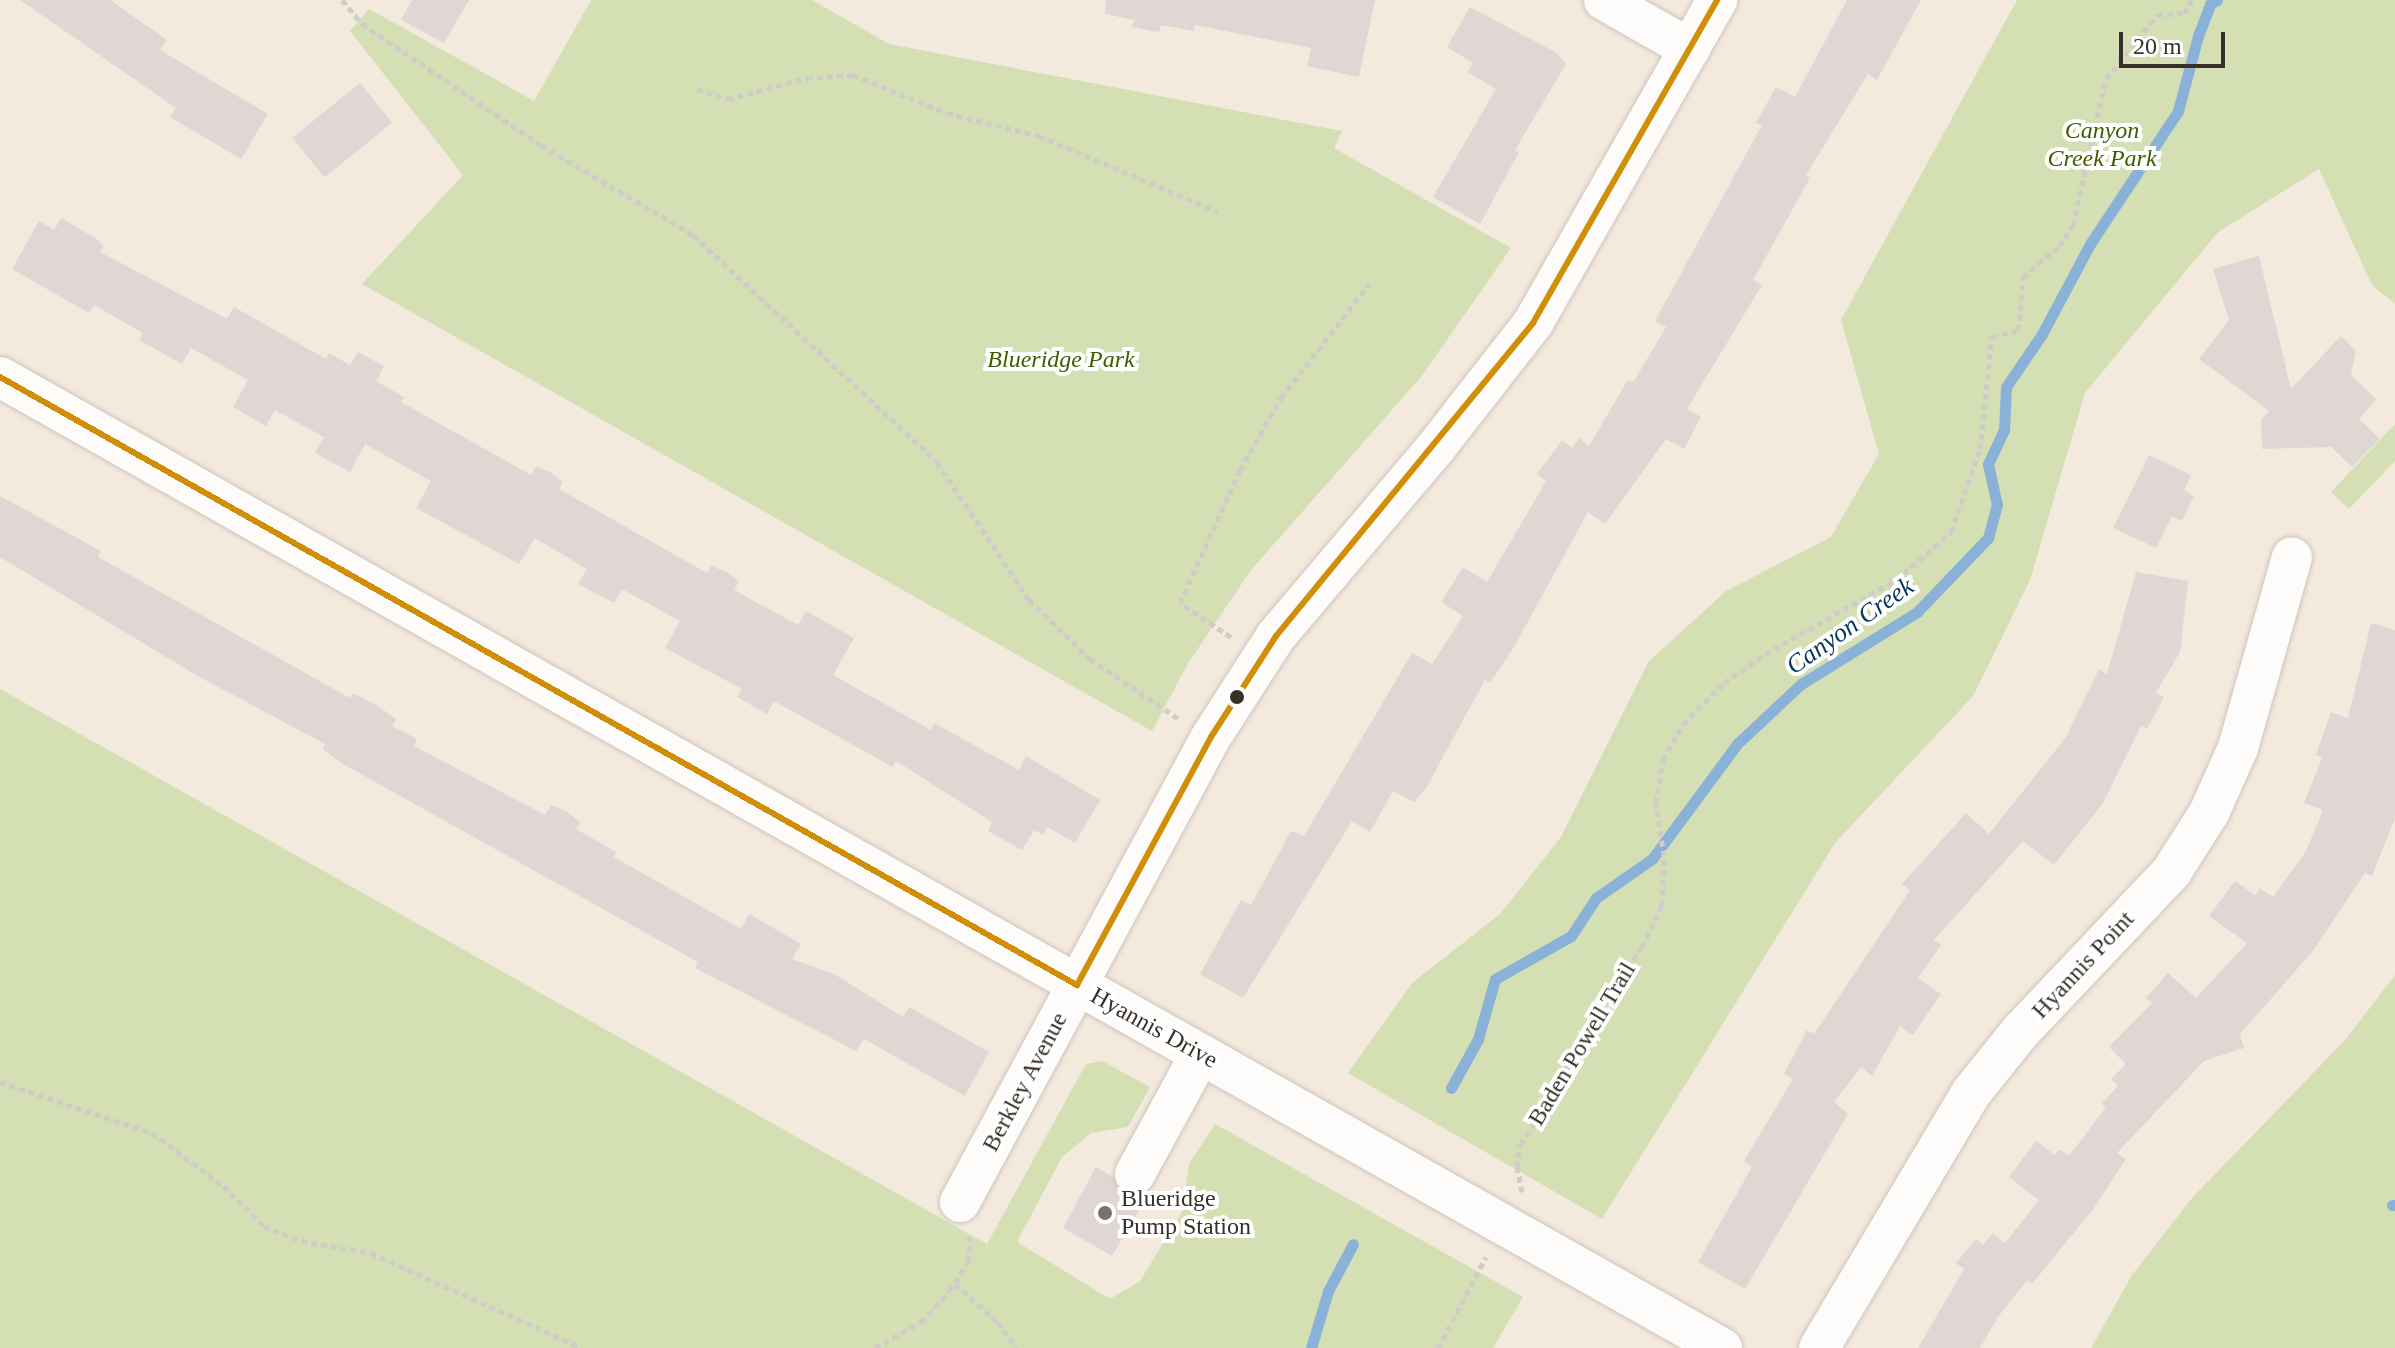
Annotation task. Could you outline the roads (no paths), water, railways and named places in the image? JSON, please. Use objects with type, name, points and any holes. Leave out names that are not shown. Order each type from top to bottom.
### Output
[{"type":"street","points":[[1604,0],[1690,49]]},
{"type":"street","name":"Berkley Avenue","points":[[960,1202],[1211,737],[1276,636],[1437,446],[1533,323],[1717,0]]},
{"type":"street","name":"Hyannis Drive","points":[[0,377],[1722,1348]]},
{"type":"street","name":"Hyannis Point","points":[[1819,1348],[1971,1093],[2020,1032],[2172,871],[2209,813],[2238,748],[2292,557]]},
{"type":"street","points":[[1135,1174],[1200,1055]]},
{"type":"waterway","name":"Canyon Creek","points":[[1451,1088],[1478,1039],[1495,979],[1571,936],[1596,898],[1652,859],[1737,744],[1801,684],[1917,612],[1988,538],[1997,505],[1988,464],[2004,430],[2006,387],[2042,334],[2090,244],[2178,111],[2198,36],[2210,4],[2217,0]]},
{"type":"waterway","name":"Canyon Creek","points":[[1311,1348],[1328,1291],[1353,1244]]},
{"type":"place","name":"Blueridge Pump Station","points":[[1105,1213]]},
{"type":"park label","name":"Canyon Creek Park","points":[[2102,145]]},
{"type":"park label","name":"Blueridge Park","points":[[1061,360]]}]
